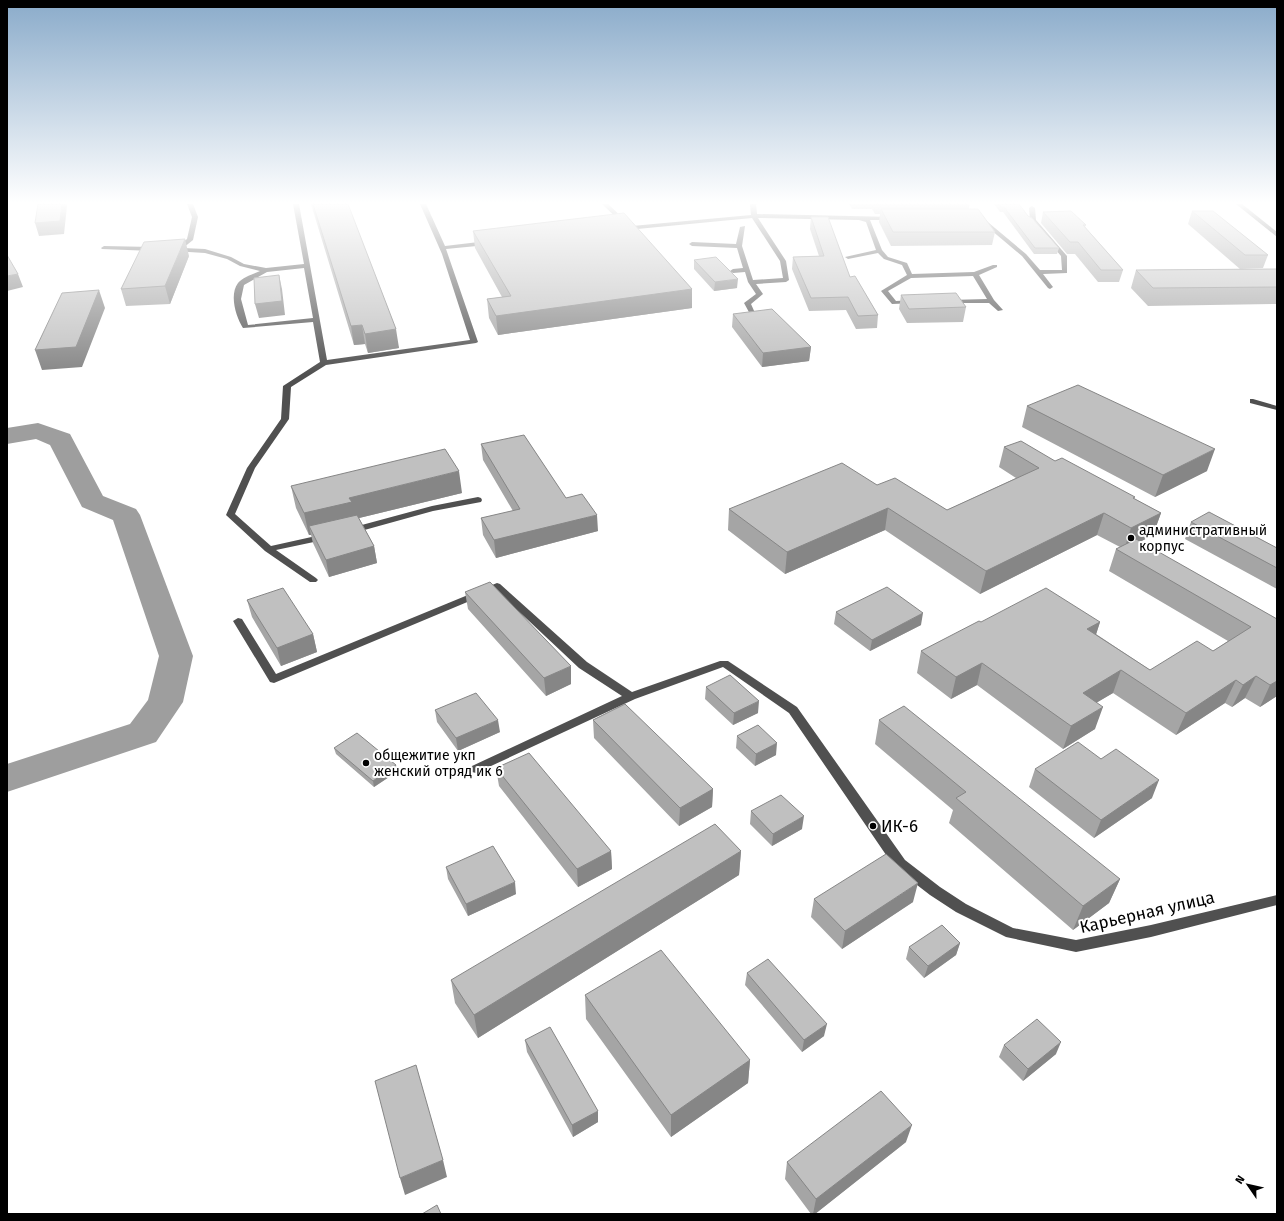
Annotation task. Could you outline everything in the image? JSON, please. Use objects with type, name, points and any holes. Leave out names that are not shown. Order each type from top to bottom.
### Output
[{"type":"street","points":[[235,261],[242,265],[266,270],[307,266]]},
{"type":"street","points":[[306,261],[324,363]]},
{"type":"street","points":[[312,580],[285,563],[230,515],[251,468],[285,419],[287,386],[324,363],[474,342],[446,261]]},
{"type":"street","points":[[744,261],[752,282],[760,294],[747,302],[752,313]]},
{"type":"street","points":[[752,282],[786,280],[782,261]]},
{"type":"street","points":[[895,261],[904,264],[910,276]]},
{"type":"street","points":[[1029,261],[1050,287]]},
{"type":"street","points":[[1038,272],[1065,272],[1064,261]]},
{"type":"street","points":[[924,302],[894,303],[884,291],[910,276],[976,274],[995,266]]},
{"type":"street","points":[[266,270],[241,284],[238,291],[240,315],[245,327],[317,320]]},
{"type":"street","points":[[733,271],[747,270]]},
{"type":"street","points":[[976,274],[991,301],[1000,310]]},
{"type":"street","points":[[939,302],[991,301]]},
{"type":"street","points":[[1253,401],[1277,408]]},
{"type":"street","points":[[268,549],[338,534],[432,509],[478,500]]},
{"type":"street","points":[[238,621],[274,679],[497,586],[584,665],[631,696]]},
{"type":"street","name":"Карьерная улица","points":[[631,696],[724,663],[793,710],[900,864],[935,891],[961,908],[1011,933],[1076,946],[1277,900]]},
{"type":"street","points":[[476,769],[631,696]]},
{"type":"building","points":[[7,261],[10,261],[18,274],[7,276]]},
{"type":"building","points":[[135,261],[176,261],[165,286],[121,289]]},
{"type":"building","points":[[331,261],[370,261],[396,329],[365,334],[362,325],[351,326]]},
{"type":"building","points":[[491,261],[667,261],[692,289],[496,316],[487,299],[511,296]]},
{"type":"building","points":[[695,261],[720,261],[738,279],[715,282]]},
{"type":"building","points":[[795,261],[844,261],[850,277],[855,276],[878,315],[858,316],[848,297],[811,298]]},
{"type":"building","points":[[1094,261],[1115,261],[1123,270],[1101,270]]},
{"type":"building","points":[[1277,269],[1277,287],[1153,288],[1136,270]]},
{"type":"building","points":[[279,275],[282,301],[255,304],[254,278]]},
{"type":"building","points":[[99,290],[76,347],[35,350],[62,293]]},
{"type":"building","points":[[956,293],[966,307],[909,309],[901,295]]},
{"type":"building","points":[[772,309],[811,347],[763,353],[733,314]]},
{"type":"building","points":[[1078,385],[1215,449],[1163,475],[1027,406]]},
{"type":"building","points":[[524,435],[566,498],[582,494],[597,515],[494,540],[481,518],[520,509],[481,444]]},
{"type":"building","points":[[1021,441],[1055,461],[1062,458],[1135,497],[1133,498],[1161,513],[1131,528],[1104,513],[986,571],[888,508],[787,552],[729,509],[842,463],[877,485],[895,478],[947,510],[1039,468],[1004,447]]},
{"type":"building","points":[[445,449],[459,471],[349,498],[352,502],[304,513],[291,486]]},
{"type":"building","points":[[1209,512],[1277,548],[1277,568],[1191,522]]},
{"type":"building","points":[[357,515],[374,546],[326,560],[309,526]]},
{"type":"building","points":[[1136,539],[1277,619],[1277,681],[1270,685],[1256,676],[1243,685],[1236,680],[1186,713],[1121,670],[1083,693],[1103,707],[1071,726],[982,663],[956,677],[921,651],[1046,588],[1100,622],[1087,629],[1150,670],[1197,641],[1213,651],[1251,627],[1116,549]]},
{"type":"building","points":[[490,582],[571,666],[544,678],[465,592]]},
{"type":"building","points":[[887,587],[923,613],[872,640],[836,612]]},
{"type":"building","points":[[283,588],[313,634],[277,648],[247,600]]},
{"type":"building","points":[[730,675],[759,701],[734,713],[706,687]]},
{"type":"building","points":[[476,693],[498,720],[456,738],[435,710]]},
{"type":"building","points":[[625,704],[713,789],[680,808],[593,720]]},
{"type":"building","points":[[904,706],[1120,879],[1083,906],[956,798],[966,792],[879,720]]},
{"type":"building","points":[[758,725],[777,743],[756,754],[737,736]]},
{"type":"building","name":"общежитие укп женский отряд ик 6","points":[[357,733],[396,765],[373,781],[334,748]]},
{"type":"building","points":[[1078,742],[1101,759],[1116,749],[1159,780],[1101,820],[1035,769]]},
{"type":"building","points":[[529,753],[611,851],[577,869],[496,768]]},
{"type":"building","points":[[781,795],[804,816],[773,834],[751,811]]},
{"type":"building","points":[[715,824],[741,851],[474,1015],[451,980]]},
{"type":"building","points":[[493,846],[515,882],[466,904],[446,867]]},
{"type":"building","points":[[886,854],[918,883],[845,931],[814,899]]},
{"type":"building","points":[[942,925],[960,943],[928,966],[909,947]]},
{"type":"building","points":[[661,950],[750,1060],[671,1115],[585,995]]},
{"type":"building","points":[[768,959],[827,1024],[804,1040],[747,973]]},
{"type":"building","points":[[1037,1019],[1061,1042],[1028,1069],[1004,1045]]},
{"type":"building","points":[[550,1027],[598,1111],[572,1125],[525,1040]]},
{"type":"building","points":[[416,1065],[443,1160],[400,1178],[375,1081]]},
{"type":"building","points":[[881,1091],[912,1125],[816,1199],[787,1162]]},
{"type":"building","points":[[437,1205],[441,1214],[422,1214]]},
{"type":"waterway","points":[[7,436],[38,431],[61,440],[92,501],[126,515],[176,656],[165,702],[143,733],[7,778]]},
{"type":"place","name":"административный корпус","points":[[1131,538]]},
{"type":"place","name":"общежитие укп женский отряд ик 6","points":[[366,763]]},
{"type":"place","name":"ИК-6","points":[[873,826]]}]
